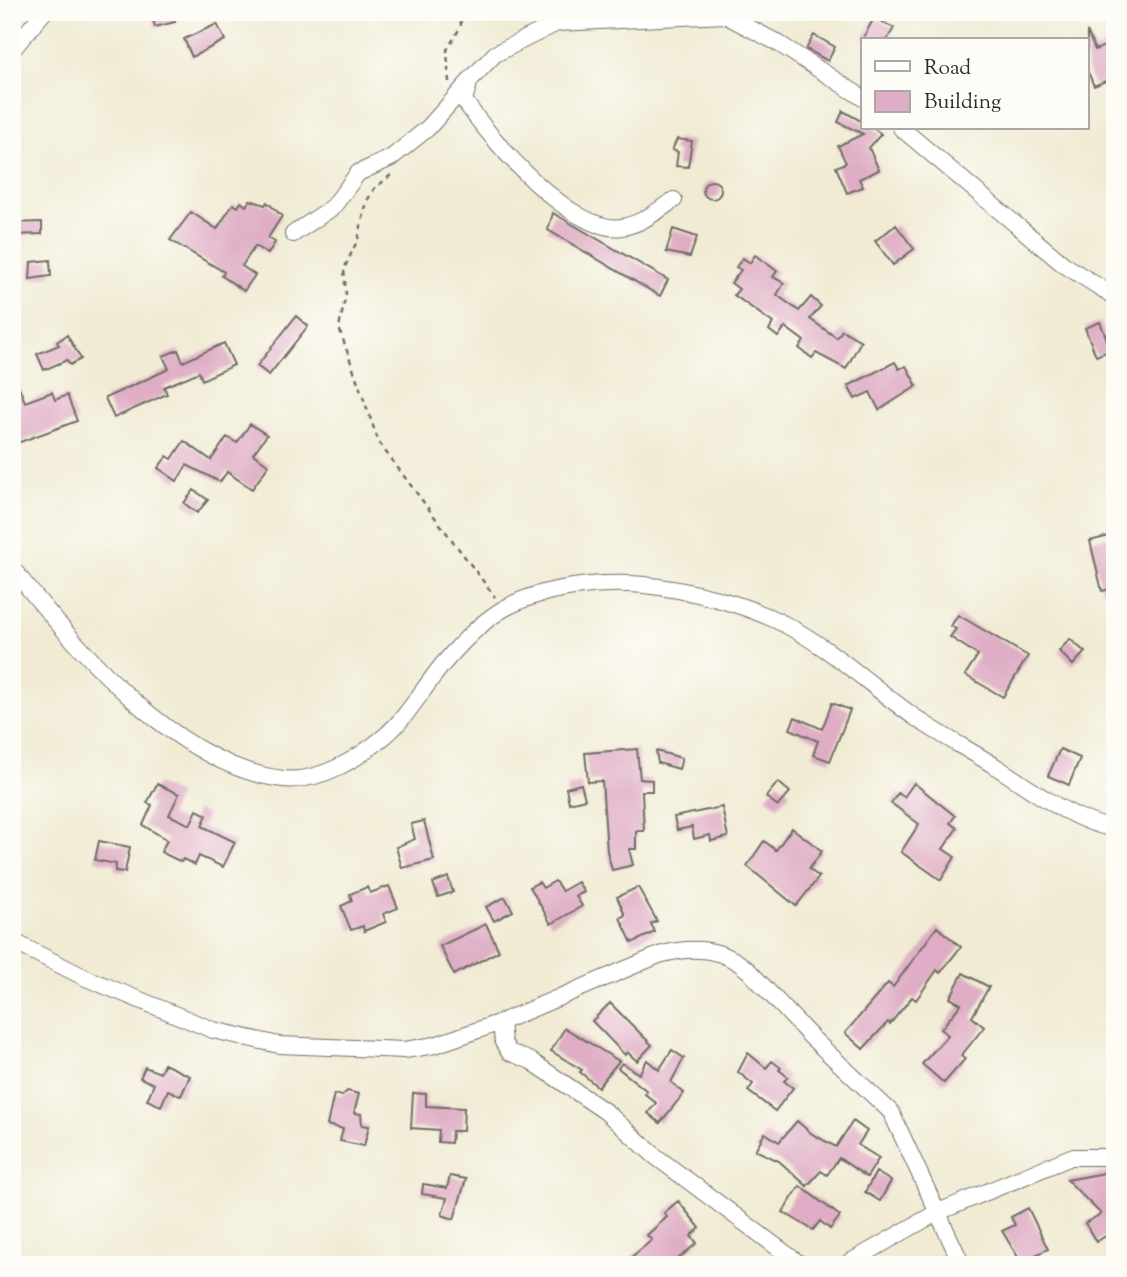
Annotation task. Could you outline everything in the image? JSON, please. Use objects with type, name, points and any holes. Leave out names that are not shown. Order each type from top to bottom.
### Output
[{"type":"street","points":[[12,50],[44,12]]},
{"type":"street","points":[[293,234],[333,208],[358,173],[391,158],[428,128],[495,54],[558,23],[722,13],[778,43],[861,96]]},
{"type":"street","points":[[470,80],[464,100],[481,125],[550,197],[581,216],[608,227],[623,227],[643,220],[674,200]]},
{"type":"street","points":[[903,130],[1063,264],[1115,297]]},
{"type":"street","points":[[12,568],[71,642],[161,725],[213,755],[255,772],[285,779],[309,777],[344,764],[385,736],[416,703],[443,664],[503,608],[523,599],[562,591],[608,585],[643,585],[747,609],[784,624],[818,645],[916,718],[1064,810],[1115,829]]},
{"type":"street","points":[[12,941],[86,978],[212,1030],[264,1042],[415,1049],[501,1022],[659,955],[704,949],[728,956],[749,971],[811,1037],[891,1112],[962,1265]]},
{"type":"street","points":[[501,1022],[503,1042],[509,1052],[531,1061],[606,1112],[655,1156],[802,1265]]},
{"type":"street","points":[[845,1265],[936,1213],[1071,1157],[1115,1157]]},
{"type":"path","points":[[450,103],[447,51],[461,26],[460,12]]},
{"type":"path","points":[[394,172],[374,189],[367,201],[358,239],[344,270],[346,294],[338,328],[379,443],[503,608]]},
{"type":"building","points":[[151,12],[173,12],[175,22],[155,27]]},
{"type":"building","points":[[874,18],[894,28],[888,38],[863,38]]},
{"type":"building","points":[[217,24],[225,40],[192,57],[184,39]]},
{"type":"building","points":[[1087,31],[1095,50],[1115,42],[1115,77],[1094,86],[1088,72]]},
{"type":"building","points":[[814,35],[835,47],[828,61],[806,49]]},
{"type":"building","points":[[843,111],[861,121],[861,130],[876,130],[881,134],[869,148],[879,170],[859,179],[863,187],[847,193],[836,167],[846,163],[838,146],[863,134],[838,122]]},
{"type":"building","points":[[677,139],[692,141],[688,167],[676,166],[678,152],[672,150]]},
{"type":"building","points":[[708,181],[716,181],[721,190],[719,197],[708,199],[703,194],[703,186]]},
{"type":"building","points":[[250,200],[265,205],[267,202],[282,216],[268,238],[275,242],[268,254],[255,246],[242,266],[255,275],[244,291],[222,276],[224,272],[170,240],[191,212],[217,229],[233,204],[238,207],[241,202],[246,206]]},
{"type":"building","points":[[553,213],[668,280],[660,296],[548,230]]},
{"type":"building","points":[[42,222],[42,234],[12,235],[12,223]]},
{"type":"building","points":[[896,225],[914,249],[893,265],[875,241]]},
{"type":"building","points":[[673,229],[697,237],[690,257],[666,252]]},
{"type":"building","points":[[755,255],[777,271],[773,277],[784,283],[777,295],[799,311],[811,297],[821,306],[810,319],[837,338],[842,330],[861,341],[846,369],[816,353],[812,358],[799,348],[804,341],[785,327],[778,337],[769,330],[773,323],[734,295],[739,289],[731,283],[741,270],[736,267],[743,258],[750,263]]},
{"type":"building","points":[[50,260],[51,276],[30,279],[31,262]]},
{"type":"building","points":[[296,316],[308,326],[269,375],[257,366]]},
{"type":"building","points":[[1100,322],[1111,350],[1096,356],[1085,328]]},
{"type":"building","points":[[67,335],[81,359],[70,365],[67,360],[44,370],[37,354],[59,345],[57,342]]},
{"type":"building","points":[[224,343],[234,365],[202,380],[199,372],[164,387],[167,394],[114,418],[105,398],[169,369],[163,356],[178,350],[183,362]]},
{"type":"building","points":[[895,362],[899,369],[906,366],[917,386],[879,410],[870,392],[855,399],[848,386]]},
{"type":"building","points":[[12,370],[25,402],[52,392],[55,400],[67,395],[77,421],[12,445],[12,424],[19,422],[12,404]]},
{"type":"building","points":[[250,424],[267,435],[253,454],[269,465],[252,489],[227,472],[220,482],[187,465],[177,481],[158,468],[167,456],[172,459],[184,441],[211,460],[227,437],[237,443]]},
{"type":"building","points":[[194,490],[208,500],[197,513],[184,503]]},
{"type":"building","points":[[1109,536],[1115,555],[1115,588],[1102,591],[1090,541]]},
{"type":"building","points":[[958,615],[1028,656],[1003,697],[965,675],[978,655],[950,637],[956,629],[951,626]]},
{"type":"building","points":[[1070,639],[1085,652],[1073,665],[1059,651]]},
{"type":"building","points":[[832,703],[850,710],[830,761],[813,755],[818,741],[790,729],[795,717],[822,729]]},
{"type":"building","points":[[637,749],[640,779],[652,780],[652,791],[642,791],[644,831],[636,831],[636,849],[629,849],[633,865],[612,870],[607,851],[602,781],[588,782],[585,753]]},
{"type":"building","points":[[1060,749],[1080,758],[1069,785],[1048,776]]},
{"type":"building","points":[[656,751],[682,758],[679,769],[658,763]]},
{"type":"building","points":[[778,782],[790,792],[778,806],[766,797]]},
{"type":"building","points":[[914,783],[955,816],[950,823],[957,828],[943,849],[955,857],[941,880],[901,852],[919,824],[891,803],[898,793],[904,797]]},
{"type":"building","points":[[157,784],[179,794],[169,815],[190,825],[197,810],[207,815],[202,826],[235,842],[223,867],[199,856],[195,865],[183,859],[181,862],[161,852],[167,840],[143,825],[152,805],[147,803]]},
{"type":"building","points":[[581,784],[585,799],[569,803],[566,788]]},
{"type":"building","points":[[722,807],[728,837],[711,841],[710,835],[694,839],[692,827],[677,830],[674,817]]},
{"type":"building","points":[[424,821],[434,860],[402,868],[396,847],[415,839],[411,824]]},
{"type":"building","points":[[792,828],[822,851],[809,869],[819,877],[796,906],[747,866],[764,841],[776,850]]},
{"type":"building","points":[[99,841],[130,847],[125,872],[115,871],[116,864],[95,860]]},
{"type":"building","points":[[448,877],[453,892],[438,897],[433,883]]},
{"type":"building","points":[[555,881],[562,891],[578,882],[584,892],[576,896],[582,906],[551,924],[530,887],[539,882],[543,888]]},
{"type":"building","points":[[389,886],[398,908],[383,914],[386,922],[364,931],[363,926],[351,930],[341,906],[352,901],[350,894],[367,887],[370,893]]},
{"type":"building","points":[[638,887],[657,921],[651,924],[655,932],[632,943],[620,918],[625,915],[617,897]]},
{"type":"building","points":[[505,897],[513,911],[494,921],[486,907]]},
{"type":"building","points":[[486,924],[499,951],[454,975],[440,946]]},
{"type":"building","points":[[937,927],[961,947],[940,973],[937,970],[916,1000],[912,997],[890,1024],[888,1022],[863,1049],[845,1033],[888,983],[893,987]]},
{"type":"building","points":[[963,973],[989,987],[972,1017],[984,1027],[961,1056],[965,1059],[944,1083],[922,1064],[948,1035],[941,1029],[961,1004],[950,998]]},
{"type":"building","points":[[610,1003],[652,1045],[637,1061],[627,1052],[625,1055],[592,1021]]},
{"type":"building","points":[[565,1028],[619,1061],[598,1087],[580,1072],[582,1070],[551,1051]]},
{"type":"building","points":[[672,1050],[684,1058],[671,1082],[684,1093],[660,1123],[648,1113],[656,1103],[645,1094],[647,1091],[618,1068],[622,1063],[639,1074],[647,1060],[659,1070]]},
{"type":"building","points":[[748,1053],[766,1068],[772,1061],[788,1077],[784,1081],[793,1088],[775,1111],[748,1091],[753,1084],[738,1072]]},
{"type":"building","points":[[164,1064],[190,1076],[181,1096],[168,1090],[161,1106],[147,1100],[154,1084],[140,1078],[145,1067],[160,1073]]},
{"type":"building","points":[[347,1091],[359,1094],[354,1113],[361,1114],[362,1125],[369,1126],[364,1146],[340,1141],[343,1129],[327,1125],[334,1094],[342,1096]]},
{"type":"building","points":[[413,1093],[426,1094],[426,1106],[464,1108],[463,1131],[452,1131],[451,1143],[438,1142],[439,1130],[411,1128]]},
{"type":"building","points":[[797,1121],[812,1134],[836,1147],[853,1121],[867,1131],[858,1145],[879,1158],[867,1177],[839,1158],[827,1175],[821,1171],[807,1186],[779,1161],[755,1150],[765,1133],[779,1142]]},
{"type":"building","points":[[1115,1171],[1115,1230],[1096,1242],[1085,1223],[1101,1214],[1067,1180]]},
{"type":"building","points":[[876,1172],[891,1181],[880,1201],[865,1192]]},
{"type":"building","points":[[450,1176],[466,1179],[454,1219],[442,1215],[447,1198],[422,1194],[423,1184],[447,1188]]},
{"type":"building","points":[[800,1186],[840,1216],[830,1229],[820,1221],[813,1230],[783,1212]]},
{"type":"building","points":[[678,1201],[700,1228],[691,1236],[697,1243],[677,1260],[681,1265],[622,1265],[652,1240],[647,1235],[667,1217],[664,1213]]},
{"type":"building","points":[[1028,1208],[1048,1249],[1021,1262],[1002,1231],[1015,1225],[1011,1217]]}]
